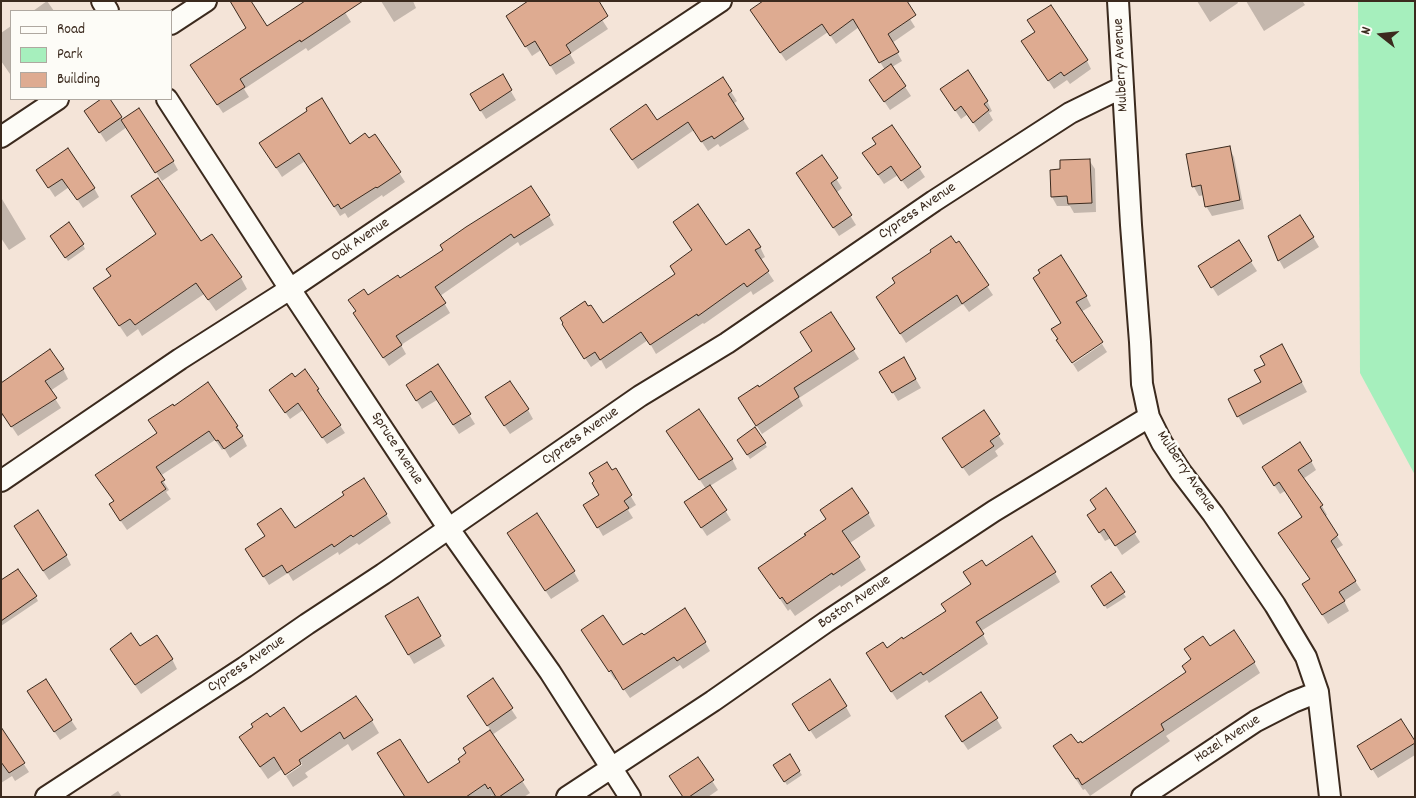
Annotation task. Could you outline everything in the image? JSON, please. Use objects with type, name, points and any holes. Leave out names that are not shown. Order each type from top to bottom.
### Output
[{"type":"street","points":[[172,23],[206,1]]},
{"type":"street","name":"Oak Avenue","points":[[1,480],[180,359],[290,289],[721,1]]},
{"type":"street","name":"Mulberry Avenue","points":[[1118,1],[1142,384],[1149,417],[1162,443],[1214,514],[1276,605],[1306,656],[1318,692],[1330,797]]},
{"type":"street","name":"Cypress Avenue","points":[[46,797],[384,574],[640,396],[727,342],[942,196],[1070,113],[1123,87]]},
{"type":"street","points":[[1,137],[56,100]]},
{"type":"street","name":"Spruce Avenue","points":[[168,100],[448,528],[550,672],[630,797]]},
{"type":"street","name":"Boston Avenue","points":[[567,797],[994,511],[1149,417]]},
{"type":"street","name":"Hazel Avenue","points":[[1142,797],[1256,721],[1293,702],[1318,692]]},
{"type":"green space","points":[[1358,1],[1415,1],[1415,475],[1360,373]]},
{"type":"building","points":[[230,1],[251,1],[267,26],[305,1],[363,1],[240,79],[245,87],[217,105],[190,65],[246,28]]},
{"type":"building","points":[[528,1],[599,1],[608,16],[566,45],[571,53],[550,66],[535,41],[525,47],[506,16]]},
{"type":"building","points":[[763,1],[907,1],[916,15],[888,34],[899,52],[879,63],[853,19],[830,36],[822,24],[780,53],[750,10]]},
{"type":"building","points":[[1051,5],[1088,60],[1064,76],[1061,72],[1048,81],[1021,41],[1035,32],[1027,20]]},
{"type":"building","points":[[891,64],[906,86],[884,102],[869,80]]},
{"type":"building","points":[[968,70],[988,101],[984,104],[989,110],[973,123],[961,106],[955,111],[940,89]]},
{"type":"building","points":[[503,74],[512,90],[480,111],[470,94]]},
{"type":"building","points":[[723,77],[732,91],[728,94],[744,119],[714,139],[712,136],[701,142],[688,122],[632,160],[610,129],[646,104],[657,120]]},
{"type":"building","points":[[322,98],[350,144],[365,133],[369,138],[375,134],[401,172],[341,209],[338,204],[334,207],[299,153],[276,168],[259,143],[307,111],[306,108]]},
{"type":"building","points":[[100,100],[111,100],[122,117],[99,133],[84,111]]},
{"type":"building","points":[[139,108],[174,161],[155,173],[121,120]]},
{"type":"building","points":[[892,125],[921,167],[901,181],[891,166],[878,175],[862,153],[876,144],[872,138]]},
{"type":"building","points":[[1230,146],[1240,200],[1205,207],[1201,185],[1192,187],[1186,154]]},
{"type":"building","points":[[68,148],[95,188],[77,200],[62,179],[48,188],[36,170]]},
{"type":"building","points":[[822,155],[838,178],[831,183],[852,215],[833,228],[796,173]]},
{"type":"building","points":[[1090,159],[1092,203],[1068,204],[1067,196],[1051,197],[1050,170],[1060,169],[1060,160]]},
{"type":"building","points":[[158,178],[201,241],[212,234],[242,277],[208,300],[196,283],[135,325],[130,319],[119,326],[93,288],[111,276],[106,269],[156,234],[131,196]]},
{"type":"building","points":[[531,186],[550,215],[514,238],[511,234],[435,287],[446,303],[396,336],[402,345],[383,358],[353,313],[356,311],[348,300],[364,289],[368,295],[398,275],[400,278],[443,250],[440,245]]},
{"type":"building","points":[[698,204],[726,245],[749,229],[761,247],[755,250],[769,271],[747,287],[744,283],[698,316],[697,314],[650,345],[641,332],[600,360],[595,352],[584,359],[560,318],[585,301],[588,306],[591,305],[603,323],[675,274],[670,266],[692,250],[673,222]]},
{"type":"building","points":[[1300,215],[1314,237],[1278,261],[1268,236]]},
{"type":"building","points":[[69,222],[84,244],[65,258],[50,236]]},
{"type":"building","points":[[951,236],[956,243],[959,241],[989,285],[962,304],[957,295],[900,334],[876,297],[895,283],[892,278]]},
{"type":"building","points":[[1239,240],[1252,261],[1211,288],[1198,266]]},
{"type":"building","points":[[1061,255],[1087,296],[1076,302],[1103,342],[1072,363],[1056,340],[1058,339],[1051,329],[1061,323],[1033,278],[1040,273],[1038,270]]},
{"type":"building","points":[[831,312],[855,349],[794,388],[799,397],[756,426],[738,398],[758,385],[759,387],[812,351],[800,332]]},
{"type":"building","points":[[1282,344],[1302,382],[1237,417],[1228,399],[1261,382],[1254,370],[1265,365],[1260,356]]},
{"type":"building","points":[[50,349],[64,369],[45,381],[57,398],[11,427],[1,412],[1,383]]},
{"type":"building","points":[[904,357],[916,379],[892,393],[879,372]]},
{"type":"building","points":[[438,364],[471,414],[453,425],[431,391],[416,401],[406,385]]},
{"type":"building","points":[[305,369],[341,425],[322,438],[298,403],[285,413],[269,390],[292,373],[295,377]]},
{"type":"building","points":[[510,381],[529,409],[504,426],[485,397]]},
{"type":"building","points":[[208,382],[243,436],[224,449],[209,431],[156,467],[165,480],[161,482],[166,489],[120,521],[109,504],[114,501],[95,475],[157,433],[148,420],[173,404],[174,406]]},
{"type":"building","points":[[699,409],[733,459],[699,480],[666,431]]},
{"type":"building","points":[[984,410],[1000,434],[990,441],[994,446],[962,468],[942,438]]},
{"type":"building","points":[[755,427],[766,443],[747,455],[737,440]]},
{"type":"building","points":[[1300,442],[1312,461],[1298,470],[1323,505],[1320,507],[1338,535],[1331,541],[1356,581],[1339,592],[1345,601],[1322,615],[1302,584],[1310,579],[1278,533],[1302,517],[1279,482],[1274,486],[1262,467]]},
{"type":"building","points":[[607,462],[612,470],[616,468],[632,495],[624,501],[629,508],[597,528],[583,505],[599,495],[589,473]]},
{"type":"building","points":[[364,478],[387,514],[353,537],[351,535],[334,547],[332,544],[287,573],[282,565],[263,577],[245,549],[265,536],[257,524],[281,508],[295,528],[344,495],[342,492]]},
{"type":"building","points":[[710,485],[727,510],[701,528],[684,502]]},
{"type":"building","points":[[852,488],[869,513],[842,531],[860,557],[833,575],[832,573],[787,604],[782,597],[780,599],[758,568],[826,519],[820,510]]},
{"type":"building","points":[[1106,488],[1136,532],[1115,546],[1104,529],[1099,533],[1087,515],[1096,509],[1090,500]]},
{"type":"building","points":[[38,510],[67,555],[43,571],[14,526]]},
{"type":"building","points":[[537,513],[575,571],[545,591],[507,533]]},
{"type":"building","points":[[1032,536],[1056,572],[976,622],[984,634],[923,675],[921,672],[891,692],[866,653],[883,642],[887,648],[946,611],[941,604],[971,584],[963,572],[982,560],[986,566]]},
{"type":"building","points":[[18,569],[37,596],[1,621],[1,580]]},
{"type":"building","points":[[1111,572],[1125,592],[1104,606],[1091,586]]},
{"type":"building","points":[[418,597],[441,636],[408,655],[385,616]]},
{"type":"building","points":[[685,608],[706,642],[677,661],[674,657],[623,690],[611,670],[609,672],[581,630],[603,615],[623,645],[642,633],[644,635]]},
{"type":"building","points":[[1234,630],[1255,662],[1161,724],[1164,730],[1082,785],[1078,778],[1076,779],[1053,746],[1071,734],[1078,743],[1081,741],[1082,743],[1186,672],[1182,666],[1191,659],[1184,649],[1203,636],[1210,646]]},
{"type":"building","points":[[131,633],[140,646],[157,635],[173,659],[135,685],[110,649]]},
{"type":"building","points":[[493,678],[513,708],[487,726],[467,696]]},
{"type":"building","points":[[46,679],[72,720],[54,732],[27,691]]},
{"type":"building","points":[[830,679],[847,706],[809,731],[792,704]]},
{"type":"building","points":[[981,692],[998,718],[962,742],[945,716]]},
{"type":"building","points":[[356,696],[373,720],[344,739],[340,732],[299,760],[301,764],[285,775],[274,757],[260,767],[239,737],[253,727],[251,724],[267,713],[270,717],[284,707],[301,732]]},
{"type":"building","points":[[1401,719],[1415,743],[1371,770],[1357,746]]},
{"type":"building","points":[[1,727],[25,763],[9,773],[1,762]]},
{"type":"building","points":[[490,730],[524,780],[499,797],[496,797],[490,787],[488,789],[485,784],[466,797],[405,797],[377,753],[400,739],[428,783],[460,762],[458,759],[466,753],[463,748]]},
{"type":"building","points":[[790,754],[800,771],[784,782],[773,765]]},
{"type":"building","points":[[698,757],[714,780],[689,797],[683,797],[669,776]]}]
